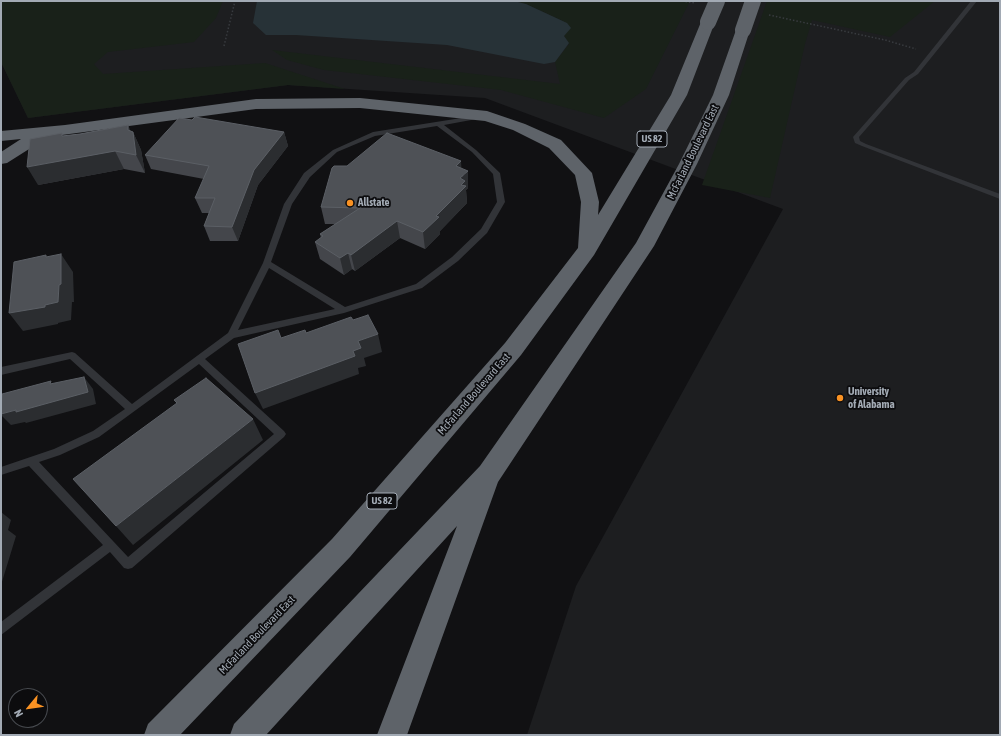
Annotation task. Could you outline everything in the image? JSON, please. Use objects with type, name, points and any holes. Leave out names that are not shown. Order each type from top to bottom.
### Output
[{"type":"highway","name":"McFarland Boulevard East","points":[[159,735],[341,548],[513,349],[587,250],[678,95],[717,1]]},
{"type":"highway","name":"McFarland Boulevard East","points":[[245,735],[489,474],[644,246],[688,164],[721,95],[753,1]]},
{"type":"highway","points":[[1,136],[65,130],[256,104],[360,103],[487,116],[519,127],[555,144],[583,173],[590,202],[587,250]]},
{"type":"highway","points":[[1,159],[31,140],[65,130]]},
{"type":"highway","points":[[392,735],[489,474]]},
{"type":"lane","points":[[974,1],[916,73],[907,79],[856,137],[857,142],[864,146],[1000,197]]},
{"type":"lane","points":[[231,335],[267,263],[288,204],[307,175],[335,151],[373,134],[440,125],[487,116]]},
{"type":"lane","points":[[1,470],[57,452],[96,434],[231,335],[344,310],[419,286],[455,259],[484,231],[501,202],[496,173],[474,150],[440,125]]},
{"type":"lane","points":[[267,263],[344,310]]},
{"type":"lane","points":[[1,371],[72,355],[131,409]]},
{"type":"lane","points":[[31,461],[128,564],[282,434],[199,359]]},
{"type":"lane","points":[[1,629],[111,545]]},
{"type":"path","points":[[224,46],[235,1]]},
{"type":"path","points":[[682,1],[697,3]]},
{"type":"path","points":[[763,14],[885,40],[932,54]]},
{"type":"shaded area","name":"University of Alabama","points":[[1,1],[1000,1],[1000,735],[527,735],[576,586],[783,209],[485,98],[288,85],[28,118],[1,62]]},
{"type":"shaded area","points":[[1,1],[223,1],[216,18],[194,42],[108,52],[94,64],[103,74],[265,63],[345,89],[288,85],[28,118],[1,62]]},
{"type":"shaded area","points":[[257,1],[514,1],[526,4],[567,23],[571,28],[564,36],[569,43],[555,62],[544,64],[447,45],[296,35],[266,35],[253,23]]},
{"type":"shaded area","points":[[514,1],[690,1],[646,89],[604,118],[501,90],[324,70],[287,60],[272,50],[560,84],[555,62],[569,44],[564,36],[567,23],[526,4]]},
{"type":"shaded area","points":[[767,1],[935,1],[890,37],[812,20],[805,44],[770,198],[702,185]]},
{"type":"building","points":[[195,117],[284,132],[254,170],[232,227],[204,226],[215,198],[195,198],[209,166],[145,155],[179,118],[192,120]]},
{"type":"building","points":[[128,125],[128,130],[133,132],[136,155],[115,151],[27,167],[30,139],[62,133],[62,136],[80,134]]},
{"type":"building","points":[[387,133],[461,161],[456,166],[468,171],[460,178],[465,181],[461,185],[466,186],[436,216],[439,217],[423,232],[397,221],[351,255],[348,253],[340,258],[315,242],[323,236],[320,234],[360,208],[321,207],[332,168],[334,166],[347,166]]},
{"type":"building","points":[[61,254],[61,284],[59,285],[58,302],[45,305],[45,307],[9,313],[14,262],[46,255],[46,257]]},
{"type":"building","points":[[368,315],[378,334],[358,341],[361,348],[353,351],[355,356],[255,393],[238,344],[278,330],[281,338],[305,330],[306,333],[351,317],[353,320]]},
{"type":"building","points":[[84,377],[88,392],[16,412],[16,410],[1,414],[2,394],[51,381],[50,384]]},
{"type":"building","points":[[206,378],[253,419],[116,526],[73,479],[177,403],[174,400]]},
{"type":"place","name":"Allstate","points":[[350,203]]},
{"type":"place","name":"University of Alabama","points":[[840,398]]}]
